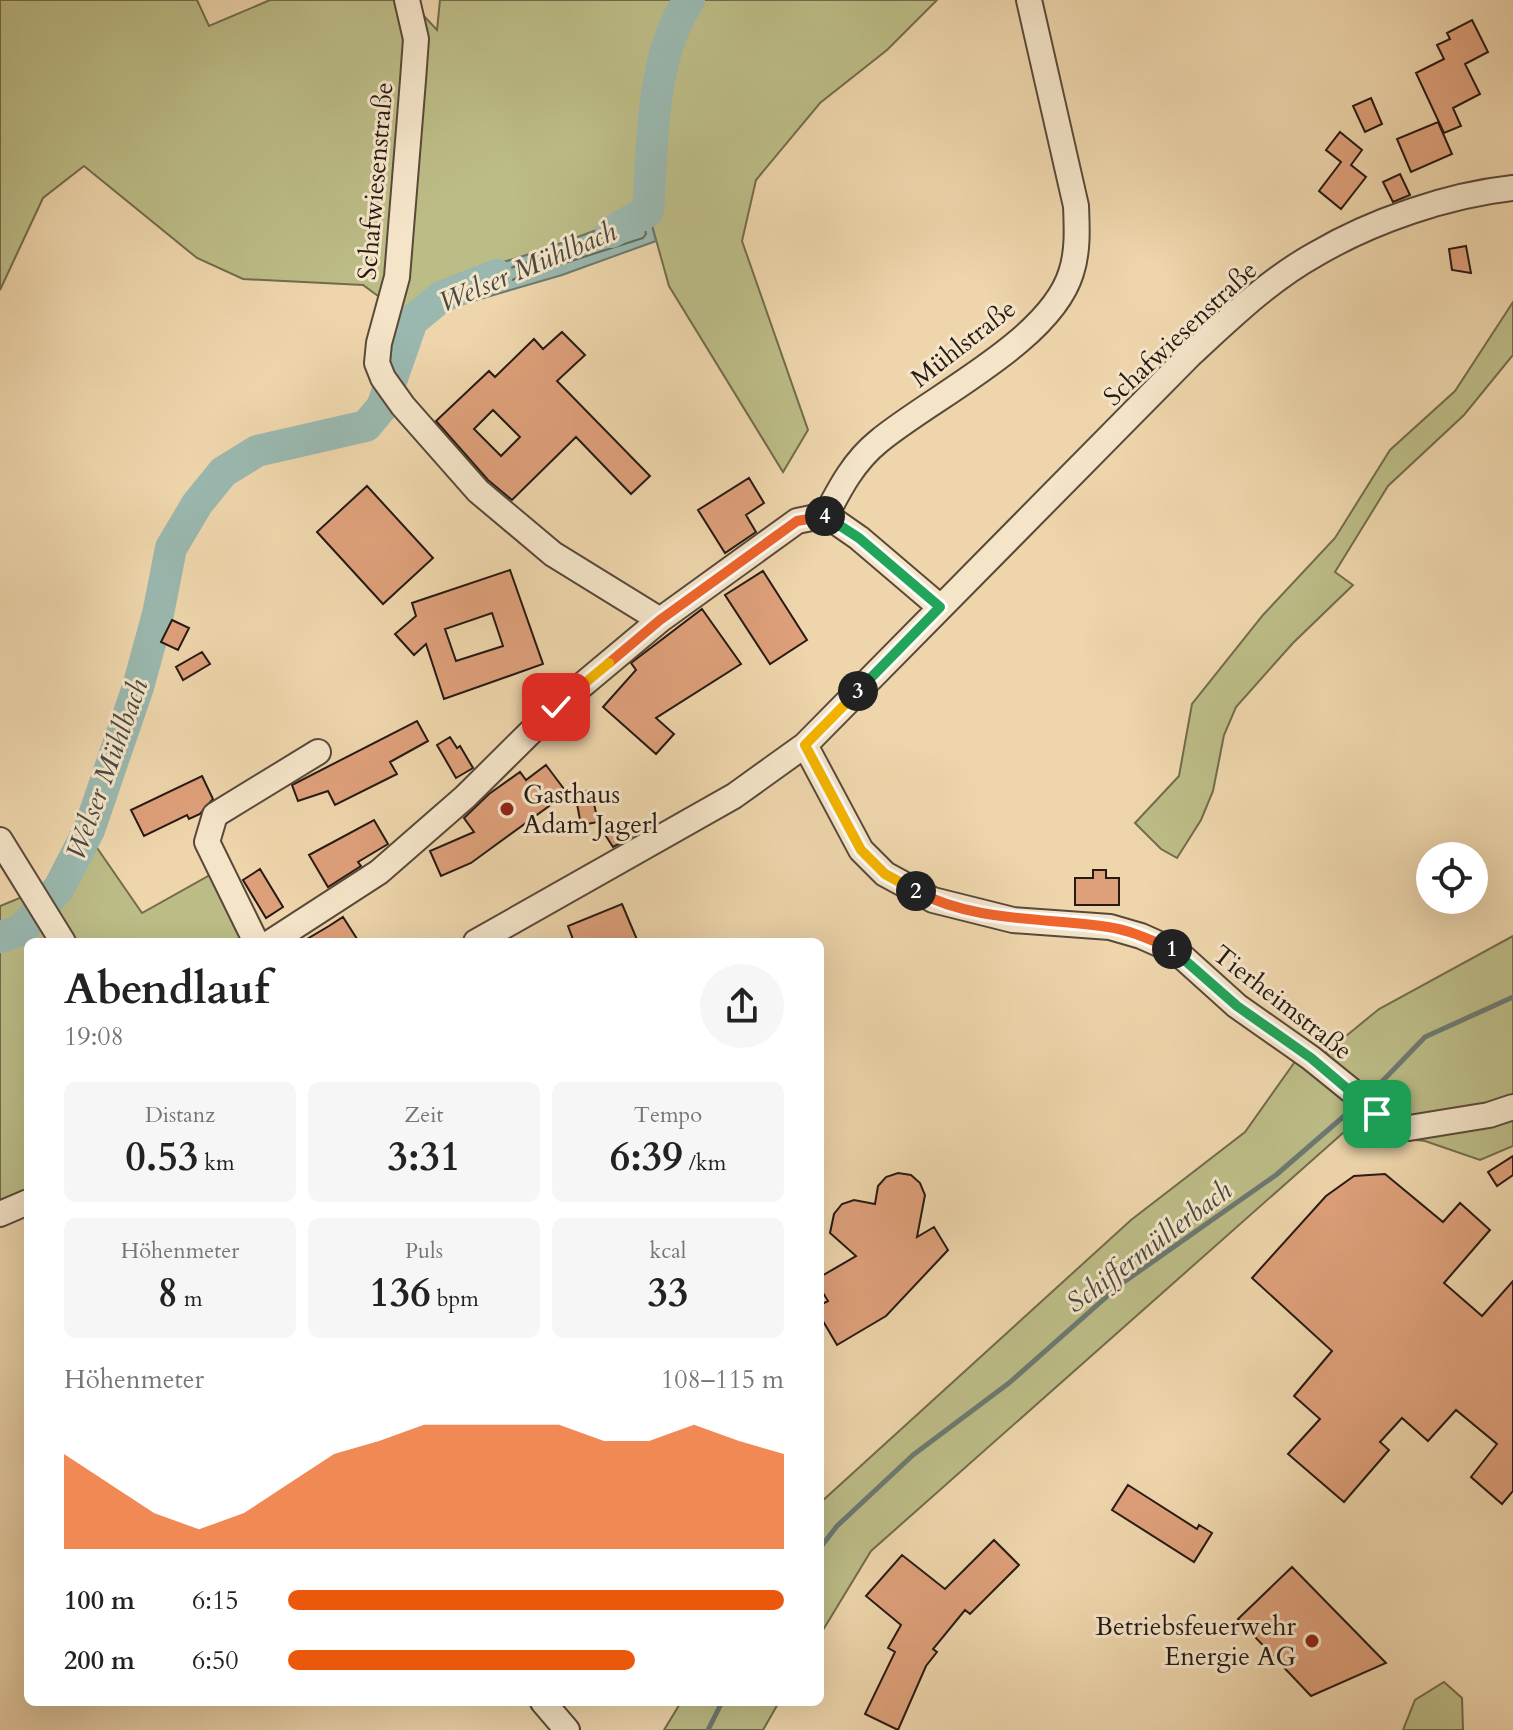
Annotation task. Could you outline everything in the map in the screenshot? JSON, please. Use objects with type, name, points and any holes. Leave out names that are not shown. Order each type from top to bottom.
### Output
[{"type":"street","name":"Schafwiesenstraße","points":[[407,0],[416,39],[397,277],[377,363],[383,378],[403,406],[478,491],[553,554],[660,620]]},
{"type":"street","name":"Mühlstraße","points":[[826,515],[848,475],[877,442],[1023,338],[1052,306],[1071,275],[1077,242],[1076,206],[1029,0]]},
{"type":"street","name":"Schafwiesenstraße","points":[[483,938],[734,796],[805,745],[1191,354],[1253,298],[1316,254],[1391,220],[1471,193],[1513,188]]},
{"type":"street","points":[[277,938],[379,872],[465,797],[556,707],[660,620],[797,521],[826,515],[859,538],[940,607]]},
{"type":"street","name":"Tierheimstraße","points":[[805,745],[861,850],[885,874],[933,900],[1013,920],[1110,927],[1141,936],[1177,952],[1237,1006],[1311,1058],[1377,1114],[1409,1128],[1489,1115],[1513,1107]]},
{"type":"street","points":[[254,938],[207,842],[215,815],[318,752]]},
{"type":"street","points":[[0,840],[58,935]]},
{"type":"street","points":[[0,1214],[24,1204]]},
{"type":"street","points":[[546,1706],[567,1730]]},
{"type":"green space","points":[[0,0],[197,0],[209,26],[270,0],[409,0],[437,30],[440,0],[937,0],[887,50],[820,103],[756,180],[742,241],[808,430],[783,472],[669,286],[648,211],[543,250],[452,278],[412,321],[363,285],[243,279],[197,258],[84,166],[43,198],[0,290]]},
{"type":"green space","points":[[1513,302],[1513,355],[1464,415],[1388,486],[1335,572],[1353,585],[1293,643],[1236,707],[1224,735],[1213,791],[1201,820],[1177,858],[1161,849],[1135,823],[1179,776],[1192,704],[1263,615],[1335,538],[1390,450],[1455,391]]},
{"type":"green space","points":[[84,829],[142,913],[228,865],[262,938],[75,938],[57,909]]},
{"type":"green space","points":[[22,897],[48,938],[24,938],[24,1193],[0,1202],[0,906]]},
{"type":"green space","points":[[1513,936],[1513,1146],[1480,1160],[1425,1141],[1344,1132],[871,1551],[824,1628],[824,1499],[1131,1220],[1245,1132],[1299,1056],[1382,1135],[1383,1115],[1318,1059],[1379,1009]]},
{"type":"green space","points":[[1444,1682],[1462,1698],[1463,1730],[1403,1730],[1415,1700]]},
{"type":"green space","points":[[679,1706],[777,1706],[763,1730],[664,1730]]},
{"type":"water","points":[[648,211],[656,241],[562,275],[463,304],[452,278],[543,250]]},
{"type":"building","points":[[1472,20],[1488,52],[1465,64],[1480,94],[1453,108],[1461,126],[1444,133],[1416,73],[1444,59],[1437,45],[1450,39],[1447,33]]},
{"type":"building","points":[[1371,98],[1382,124],[1365,132],[1353,106]]},
{"type":"building","points":[[1438,122],[1452,154],[1411,172],[1397,139]]},
{"type":"building","points":[[1340,132],[1362,150],[1351,165],[1366,177],[1341,209],[1319,191],[1341,162],[1326,150]]},
{"type":"building","points":[[1400,174],[1410,195],[1393,202],[1383,182]]},
{"type":"building","points":[[1466,246],[1471,273],[1452,270],[1449,249]]},
{"type":"building","points":[[562,332],[585,355],[557,381],[650,476],[631,494],[576,437],[512,500],[488,480],[436,421],[489,371],[495,377],[534,339],[543,349]],"holes":[[[493,410],[520,437],[501,456],[474,429]]]},
{"type":"building","points":[[749,478],[764,503],[746,515],[756,532],[725,553],[698,510]]},
{"type":"building","points":[[367,486],[433,558],[383,604],[317,532]]},
{"type":"building","points":[[510,570],[543,664],[444,699],[426,644],[414,655],[395,634],[416,616],[412,603]],"holes":[[[492,613],[503,646],[456,661],[445,629]]]},
{"type":"building","points":[[763,571],[807,640],[770,664],[725,595]]},
{"type":"building","points":[[702,609],[741,664],[656,718],[674,734],[656,754],[603,707],[636,670],[631,663]]},
{"type":"building","points":[[172,620],[189,628],[178,650],[161,642]]},
{"type":"building","points":[[202,652],[210,664],[183,680],[176,667]]},
{"type":"building","points":[[417,721],[428,741],[390,762],[397,774],[335,805],[328,791],[298,801],[292,785]]},
{"type":"building","points":[[450,737],[457,748],[460,746],[473,768],[456,778],[437,745]]},
{"type":"building","name":"Gasthaus Adam Jagerl","points":[[546,765],[567,793],[471,863],[441,876],[430,851],[474,832],[464,818],[489,794],[520,772],[526,780]]},
{"type":"building","points":[[202,776],[213,799],[200,814],[189,819],[187,815],[144,836],[131,810]]},
{"type":"building","points":[[591,790],[598,822],[581,825],[575,793]]},
{"type":"building","points":[[374,820],[388,844],[358,862],[361,866],[328,887],[309,855]]},
{"type":"building","points":[[624,825],[632,837],[613,847],[606,836]]},
{"type":"building","points":[[260,869],[283,907],[266,918],[243,880]]},
{"type":"building","points":[[1093,870],[1106,870],[1106,878],[1119,878],[1119,905],[1075,905],[1075,878],[1093,878]]},
{"type":"building","points":[[622,904],[636,938],[572,938],[568,926]]},
{"type":"building","points":[[343,917],[356,938],[309,938]]},
{"type":"building","points":[[1513,1156],[1513,1175],[1497,1186],[1488,1172]]},
{"type":"building","points":[[898,1173],[911,1175],[920,1183],[925,1195],[917,1237],[934,1227],[948,1250],[886,1316],[837,1345],[824,1323],[824,1303],[828,1301],[824,1294],[824,1275],[856,1256],[830,1233],[834,1214],[842,1204],[854,1200],[875,1204],[878,1186],[886,1177]]},
{"type":"building","points":[[1385,1174],[1443,1222],[1460,1203],[1490,1230],[1444,1283],[1482,1316],[1513,1281],[1513,1491],[1502,1504],[1471,1477],[1497,1444],[1456,1410],[1428,1441],[1402,1418],[1380,1442],[1389,1450],[1344,1502],[1288,1454],[1320,1419],[1294,1396],[1332,1351],[1252,1278],[1326,1196],[1354,1176]]},
{"type":"building","points":[[1128,1485],[1197,1529],[1199,1525],[1212,1533],[1194,1562],[1112,1510]]},
{"type":"building","points":[[994,1540],[1019,1565],[970,1614],[965,1610],[933,1649],[937,1652],[926,1666],[898,1730],[865,1714],[895,1652],[888,1648],[901,1625],[866,1596],[902,1555],[945,1589]]},
{"type":"building","name":"Betriebsfeuerwehr Energie AG","points":[[1292,1567],[1386,1663],[1311,1696],[1238,1619]]},
{"type":"waterway","name":"Welser Mühlbach","points":[[611,232],[648,211],[660,75],[676,23],[689,0]]},
{"type":"waterway","name":"Welser Mühlbach","points":[[0,937],[21,930],[59,888],[89,830],[138,687],[158,614],[171,548],[197,504],[223,472],[257,451],[366,426],[382,407],[412,321],[441,297],[497,275]]},
{"type":"waterway","name":"Schiffermüllerbach","points":[[1369,1095],[1425,1037],[1513,997]]},
{"type":"waterway","name":"Schiffermüllerbach","points":[[824,1543],[837,1526],[913,1455],[1009,1383],[1121,1284],[1276,1175],[1358,1104]]},
{"type":"waterway","name":"Schiffermüllerbach","points":[[708,1730],[720,1706]]},
{"type":"place","name":"Gasthaus Adam Jagerl","points":[[507,809]]},
{"type":"place","name":"Betriebsfeuerwehr Energie AG","points":[[1312,1641]]},
{"type":"route","points":[[556,707],[660,620],[797,521],[826,515],[859,538],[940,607],[805,745],[861,850],[885,874],[933,900],[1013,920],[1110,927],[1141,936],[1177,952],[1237,1006],[1311,1058],[1377,1114]]}]
